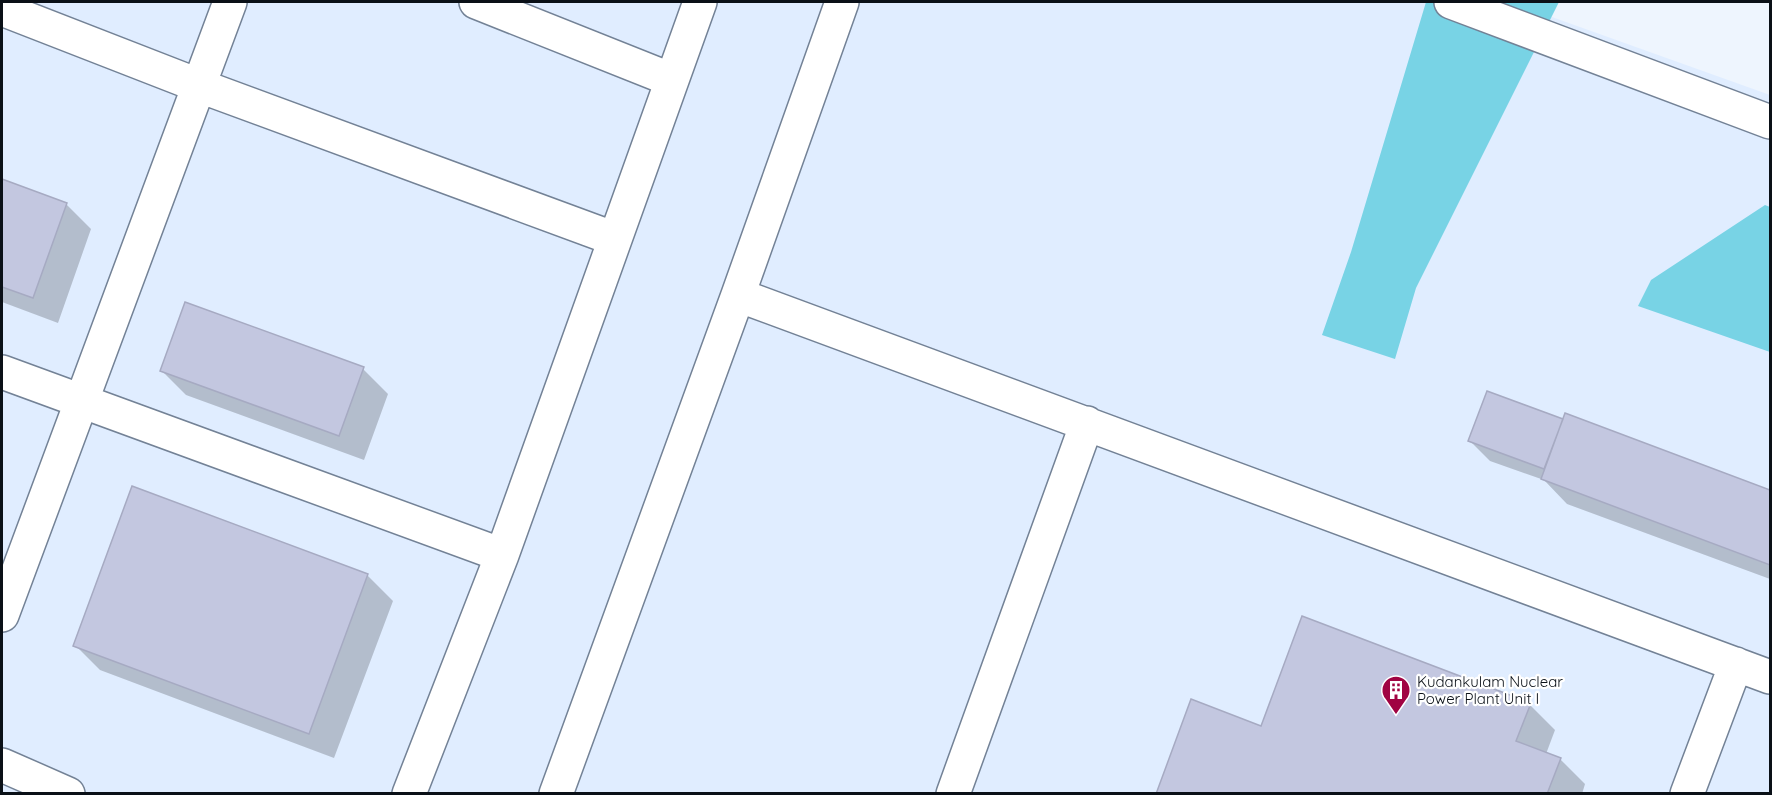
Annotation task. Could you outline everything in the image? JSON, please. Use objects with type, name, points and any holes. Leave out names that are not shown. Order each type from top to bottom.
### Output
[{"type":"lane","points":[[2,615],[230,2]]},
{"type":"lane","points":[[477,2],[672,80]]},
{"type":"lane","points":[[409,794],[502,555],[700,2]]},
{"type":"lane","points":[[556,794],[842,2]]},
{"type":"lane","points":[[1451,2],[1770,122]]},
{"type":"lane","points":[[2,9],[200,86],[615,239]]},
{"type":"lane","points":[[738,294],[1770,677]]},
{"type":"lane","points":[[2,372],[502,555]]},
{"type":"lane","points":[[953,794],[1087,423]]},
{"type":"lane","points":[[1687,794],[1736,664]]},
{"type":"lane","points":[[2,765],[68,794]]},
{"type":"shaded area","points":[[2,2],[1510,2],[1770,95],[1770,793],[2,794]]},
{"type":"water","points":[[1426,2],[1559,2],[1416,288],[1395,359],[1322,335],[1351,252]]},
{"type":"water","points":[[1765,205],[1770,207],[1770,352],[1638,306],[1651,280]]},
{"type":"building","points":[[2,179],[67,203],[33,298],[2,287]]},
{"type":"building","points":[[185,302],[364,367],[339,436],[160,371]]},
{"type":"building","points":[[1487,391],[1563,419],[1544,469],[1468,441]]},
{"type":"building","points":[[1565,413],[1770,490],[1770,565],[1541,479]]},
{"type":"building","points":[[132,486],[368,574],[309,734],[73,646]]},
{"type":"building","name":"Kudankulam Nuclear Power Plant Unit I","points":[[1302,616],[1531,703],[1516,741],[1561,758],[1547,794],[1156,794],[1191,699],[1261,726]]},
{"type":"place","name":"Kudankulam Nuclear Power Plant Unit I","points":[[1396,716]]}]
